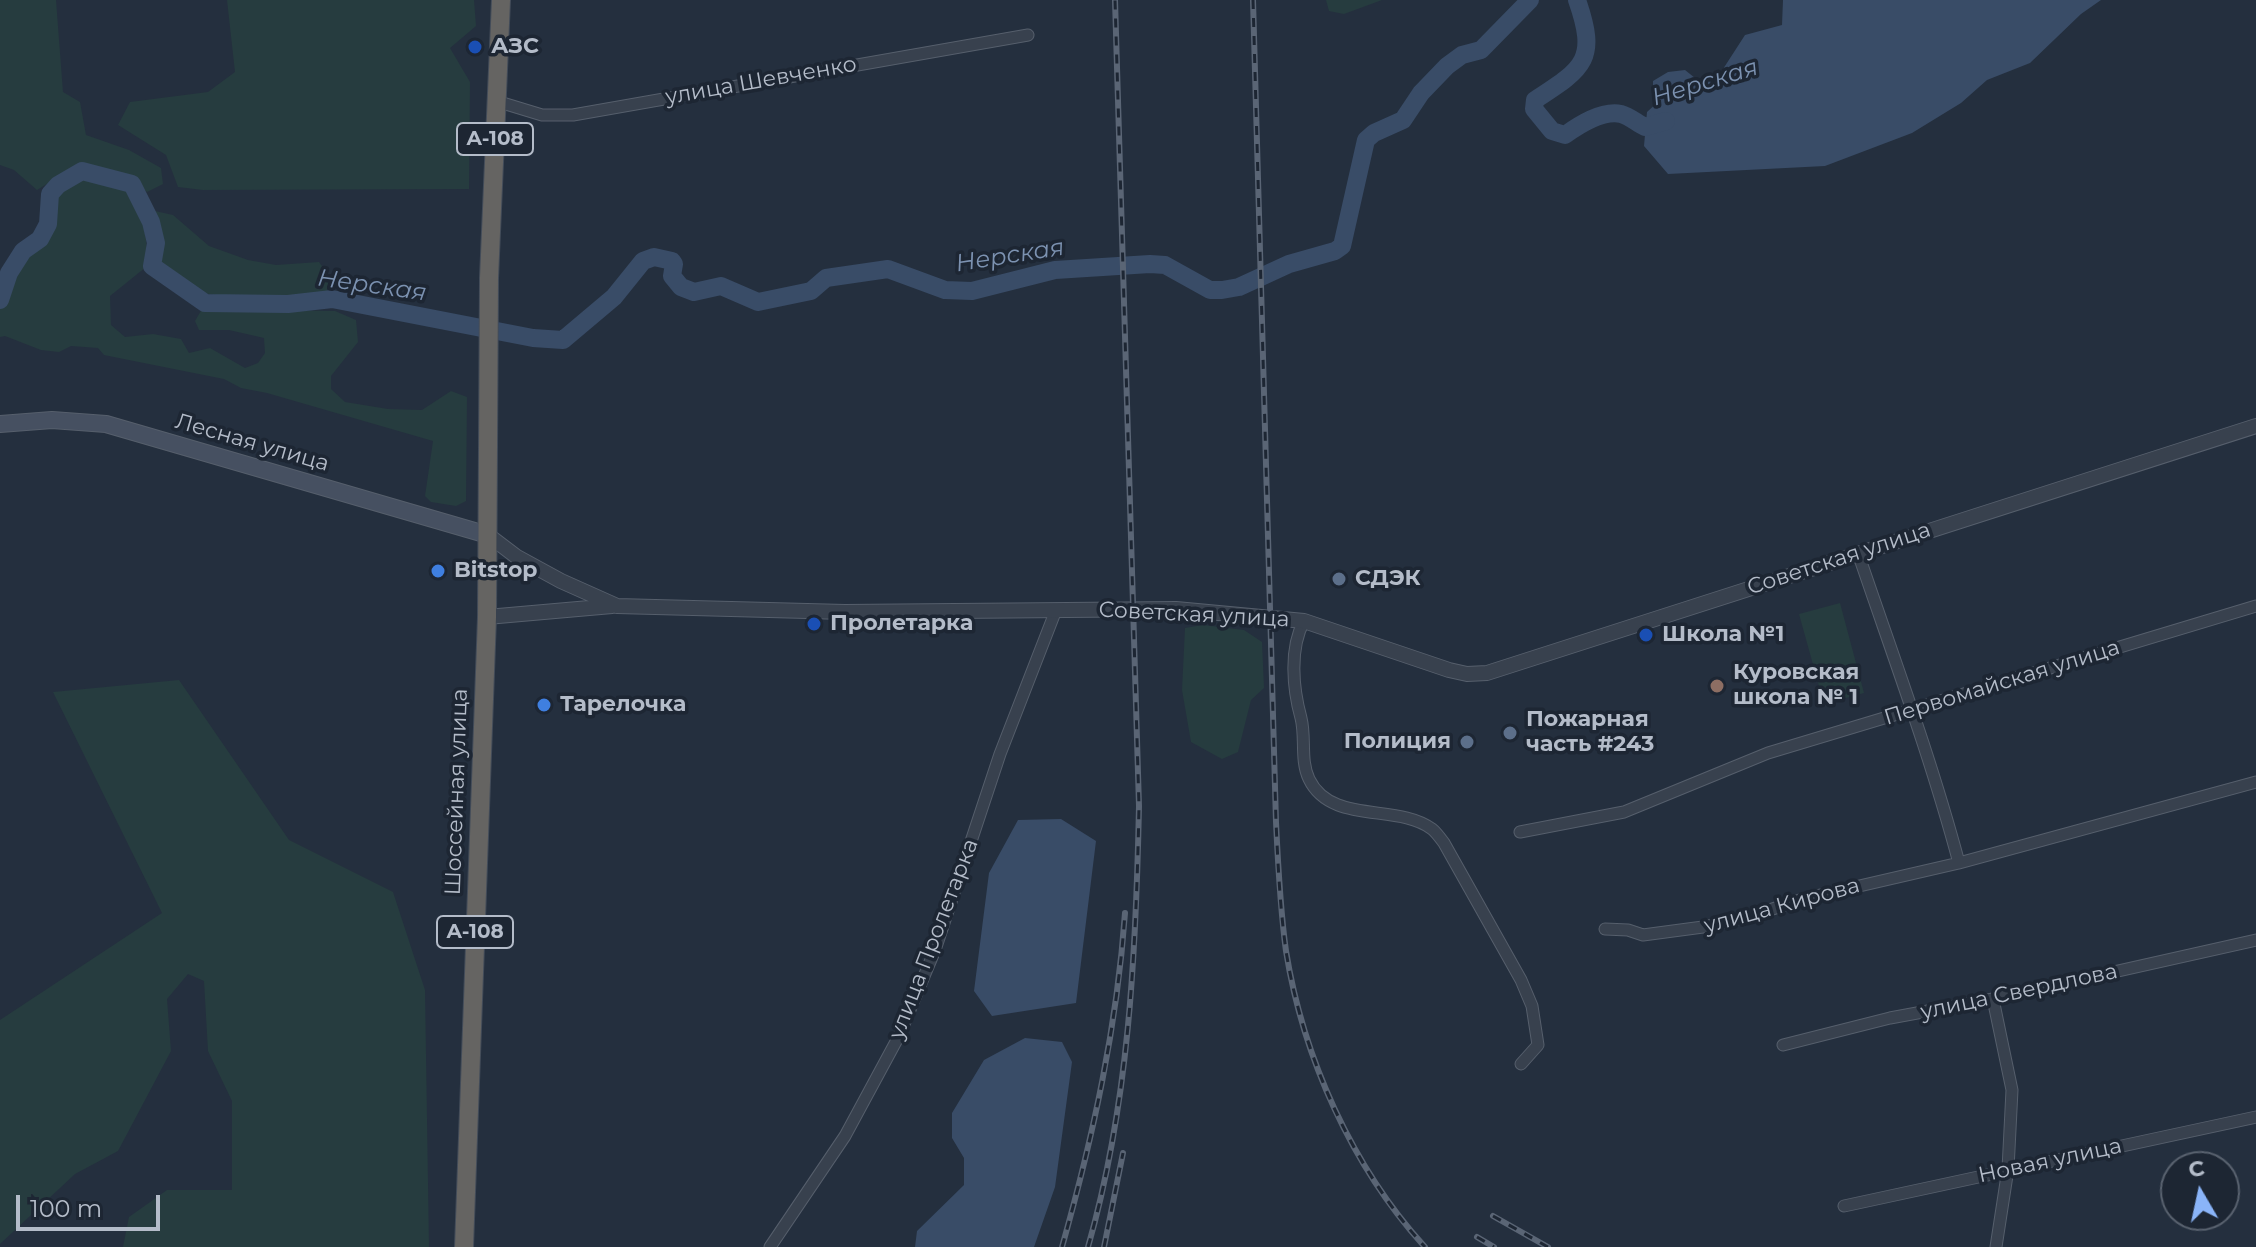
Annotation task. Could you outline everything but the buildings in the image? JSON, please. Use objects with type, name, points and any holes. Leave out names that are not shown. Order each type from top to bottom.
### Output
[{"type":"highway","name":"А-108","points":[[496,101],[501,0]]},
{"type":"highway","name":"Шоссейная улица","points":[[464,1247],[487,617],[487,387],[496,101]]},
{"type":"main road","name":"Лесная улица","points":[[0,424],[52,420],[106,424],[488,535]]},
{"type":"street","name":"улица Шевченко","points":[[496,101],[557,117],[1028,35]]},
{"type":"street","name":"Советская улица","points":[[488,535],[517,557],[617,606],[845,612],[1176,609],[1304,621],[1423,663],[1467,674],[1487,673],[2256,426]]},
{"type":"street","points":[[1858,553],[1938,782],[1959,863]]},
{"type":"street","points":[[487,617],[617,606]]},
{"type":"street","name":"Первомайская улица","points":[[1520,832],[1624,812],[1768,753],[2256,606]]},
{"type":"street","name":"улица Пролетарка","points":[[770,1247],[845,1136],[899,1036],[935,950],[1000,754],[1056,610]]},
{"type":"street","points":[[1304,621],[1296,648],[1295,685],[1305,737],[1304,759],[1310,781],[1335,804],[1414,821],[1432,829],[1444,843],[1521,980],[1532,1006],[1538,1045],[1521,1064]]},
{"type":"street","name":"улица Кирова","points":[[1605,929],[1628,930],[1643,935],[1703,927],[1803,899],[1959,863],[2256,782]]},
{"type":"street","name":"улица Свердлова","points":[[1783,1045],[1890,1018],[1993,999],[2256,940]]},
{"type":"street","points":[[1993,999],[2012,1090],[2008,1169],[1996,1247]]},
{"type":"street","name":"Новая улица","points":[[1844,1206],[2256,1117]]},
{"type":"green space","points":[[0,0],[56,0],[63,92],[80,102],[86,135],[129,150],[161,168],[163,184],[147,192],[132,181],[76,166],[37,190],[14,170],[0,165]]},
{"type":"green space","points":[[227,0],[474,0],[476,26],[450,48],[470,82],[469,189],[203,190],[178,187],[166,155],[118,125],[130,102],[208,92],[235,72]]},
{"type":"green space","points":[[1326,0],[1382,0],[1344,14],[1329,11]]},
{"type":"green space","points":[[83,177],[128,188],[144,226],[146,267],[110,296],[111,325],[125,337],[153,334],[181,339],[189,353],[210,348],[245,368],[258,363],[265,353],[264,338],[229,330],[199,330],[195,321],[202,309],[335,311],[356,320],[358,342],[331,376],[331,389],[345,402],[388,409],[422,410],[451,391],[467,397],[466,501],[456,506],[431,502],[425,496],[433,441],[241,388],[224,379],[104,355],[98,348],[71,346],[59,352],[41,350],[5,336],[0,337],[0,306],[15,271],[47,239],[54,221],[56,195]]},
{"type":"green space","points":[[155,211],[173,215],[209,246],[248,260],[276,265],[319,262],[330,277],[327,292],[253,298],[196,290],[157,262],[162,246]]},
{"type":"green space","points":[[1840,603],[1864,693],[1824,704],[1799,614]]},
{"type":"green space","points":[[1203,625],[1244,630],[1262,642],[1264,688],[1251,700],[1238,752],[1222,759],[1191,742],[1182,690],[1185,628]]},
{"type":"green space","points":[[179,680],[289,840],[393,892],[425,990],[429,1247],[123,1247],[129,1217],[167,1190],[232,1190],[232,1101],[208,1051],[204,981],[188,974],[167,999],[171,1051],[118,1151],[75,1174],[0,1244],[0,1020],[162,913],[53,692]]},
{"type":"water","points":[[1783,0],[2101,0],[2081,14],[2030,63],[1987,80],[1961,103],[1912,133],[1825,166],[1668,174],[1644,146],[1647,112],[1660,100],[1653,93],[1653,81],[1668,72],[1685,70],[1695,78],[1714,83],[1745,35],[1782,25]]},
{"type":"water","points":[[1061,819],[1096,841],[1076,1003],[992,1016],[974,991],[989,873],[1018,820]]},
{"type":"water","points":[[1025,1038],[1062,1042],[1072,1062],[1055,1187],[1034,1247],[915,1247],[917,1231],[964,1185],[964,1158],[952,1138],[952,1113],[984,1060]]},
{"type":"waterway","name":"Нерская","points":[[0,300],[9,273],[23,251],[40,239],[48,224],[50,194],[58,185],[82,171],[132,184],[151,222],[156,243],[152,266],[205,303],[288,304],[332,299],[533,338],[563,340],[614,297],[643,261],[654,257],[672,261],[672,276],[681,287],[694,292],[721,286],[758,302],[811,291],[826,278],[888,269],[945,290],[972,291],[1055,270],[1150,264],[1165,265],[1210,290],[1239,287],[1289,264],[1335,251],[1342,246],[1366,140],[1403,120],[1421,93],[1447,66],[1462,55],[1481,50],[1530,0]]},
{"type":"waterway","name":"Нерская","points":[[1577,0],[1586,36],[1586,50],[1575,70],[1535,100],[1534,109],[1552,131],[1565,135],[1606,114],[1624,115],[1645,127],[1666,121]]},
{"type":"railway","points":[[1088,1247],[1113,1139],[1128,1028],[1136,917],[1139,806],[1115,0]]},
{"type":"railway","points":[[1253,0],[1276,822],[1286,951],[1305,1031],[1334,1109],[1375,1182],[1425,1247]]},
{"type":"railway","points":[[1062,1247],[1084,1164],[1110,1040],[1125,913]]},
{"type":"railway","points":[[1104,1247],[1123,1153]]},
{"type":"railway","points":[[1493,1216],[1548,1247]]},
{"type":"railway","points":[[1477,1237],[1494,1247]]},
{"type":"place","name":"АЗС","points":[[475,47]]},
{"type":"place","name":"Bitstop","points":[[438,571]]},
{"type":"place","name":"СДЭК","points":[[1339,579]]},
{"type":"place","name":"Пролетарка","points":[[814,624]]},
{"type":"place","name":"Школа №1","points":[[1646,635]]},
{"type":"place","name":"Куровская школа № 1","points":[[1717,686]]},
{"type":"place","name":"Тарелочка","points":[[544,705]]},
{"type":"place","name":"Пожарная часть #243","points":[[1510,733]]},
{"type":"place","name":"Полиция","points":[[1467,742]]}]
